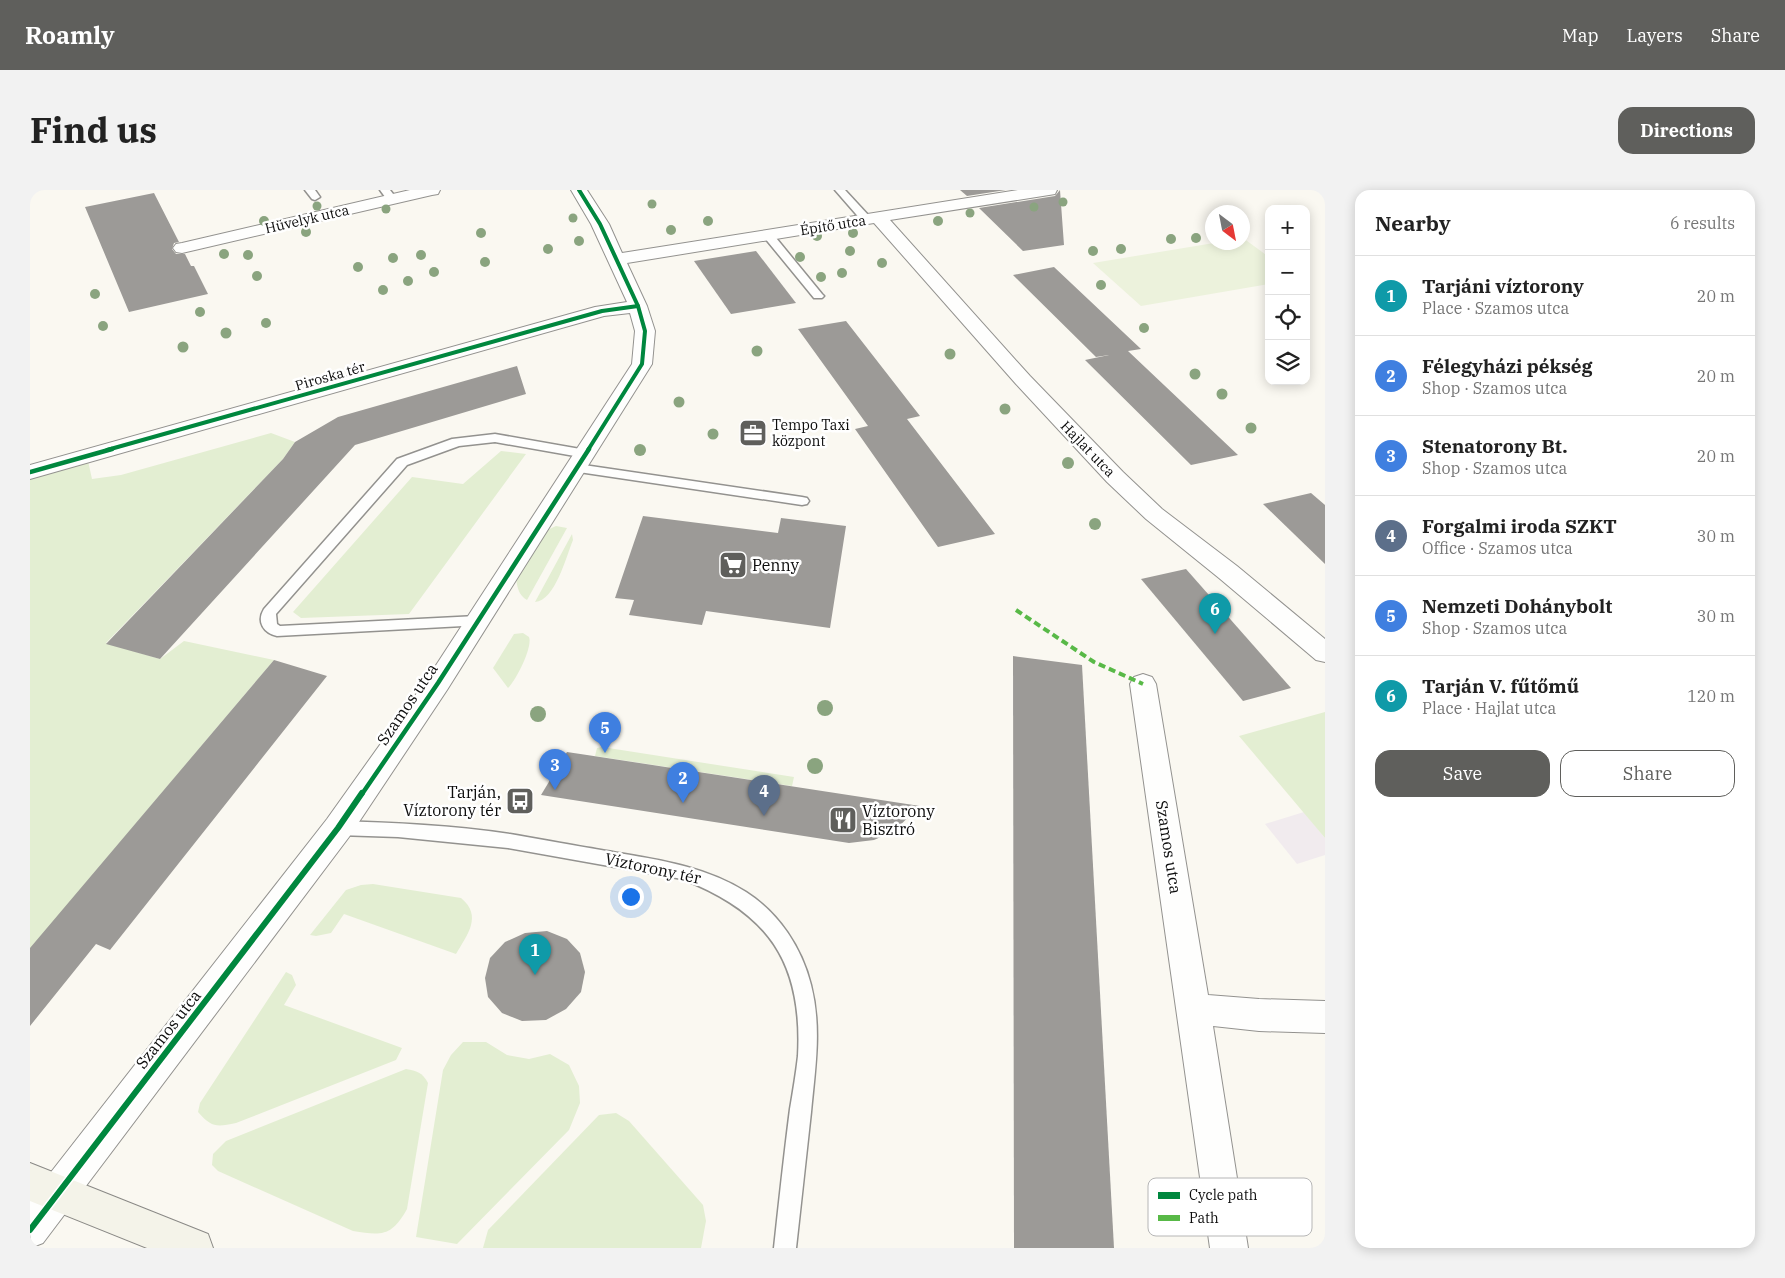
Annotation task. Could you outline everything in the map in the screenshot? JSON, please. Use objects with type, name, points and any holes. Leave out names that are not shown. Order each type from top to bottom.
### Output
[{"type":"street","name":"Hüvelyk utca","points":[[182,248],[388,195],[432,190]]},
{"type":"street","name":"Szamos utca","points":[[30,1230],[43,1188],[338,828],[438,683],[582,461],[642,364],[645,331],[638,306],[600,224],[579,190]]},
{"type":"street","name":"Építő utca","points":[[617,259],[1049,190]]},
{"type":"street","name":"Hajlat utca","points":[[872,218],[1115,478],[1154,514],[1228,572],[1325,653]]},
{"type":"street","name":"Piroska tér","points":[[30,472],[593,314],[638,306]]},
{"type":"street","name":"Szamos utca","points":[[1143,684],[1219,1178]]},
{"type":"street","points":[[1194,1009],[1259,1015],[1325,1017]]},
{"type":"street","points":[[43,1188],[194,1248]]},
{"type":"lane","points":[[840,190],[872,218]]},
{"type":"lane","points":[[768,235],[818,296]]},
{"type":"lane","points":[[477,621],[277,631],[269,626],[269,613],[402,462],[457,442],[495,438],[582,461],[802,501]]},
{"type":"lane","name":"Víztorony tér","points":[[338,828],[398,830],[508,840],[683,872],[710,880],[736,894],[759,912],[778,933],[792,958],[801,985],[808,1048],[785,1248]]},
{"type":"shaded area","points":[[1304,812],[1325,838],[1325,855],[1297,864],[1265,824]]},
{"type":"green space","points":[[1250,243],[1265,254],[1265,285],[1141,306],[1093,263],[1205,244],[1205,250],[1250,250]]},
{"type":"green space","points":[[271,433],[295,442],[283,459],[106,643],[160,659],[184,641],[274,660],[30,949],[30,478],[88,461],[92,479],[121,475]]},
{"type":"green space","points":[[501,451],[526,454],[409,614],[301,618],[293,612],[412,477],[463,484]]},
{"type":"green space","points":[[556,526],[567,528],[527,600],[520,593],[516,577],[545,531]]},
{"type":"green space","points":[[572,534],[573,540],[559,577],[548,594],[542,600],[535,602]]},
{"type":"green space","points":[[523,633],[529,637],[529,648],[519,671],[508,688],[493,668],[514,634]]},
{"type":"green space","points":[[1325,712],[1325,838],[1239,736]]},
{"type":"green space","points":[[602,747],[794,777],[792,786],[595,756],[597,748]]},
{"type":"green space","points":[[373,884],[461,898],[468,905],[472,919],[468,933],[456,954],[344,914],[331,933],[316,936],[310,935],[346,890],[361,885]]},
{"type":"green space","points":[[286,972],[292,975],[296,985],[284,1005],[402,1048],[396,1060],[236,1123],[224,1125],[211,1124],[198,1112],[200,1103]]},
{"type":"green space","points":[[463,1042],[486,1042],[507,1055],[529,1059],[550,1054],[569,1065],[579,1086],[580,1103],[569,1130],[457,1244],[416,1237],[443,1070],[451,1055]]},
{"type":"green space","points":[[406,1069],[413,1070],[424,1076],[428,1083],[407,1209],[396,1225],[385,1232],[353,1231],[218,1171],[212,1165],[213,1154],[226,1141]]},
{"type":"green space","points":[[616,1113],[629,1121],[703,1205],[706,1221],[701,1248],[483,1248],[488,1230],[599,1115]]},
{"type":"building","points":[[960,190],[1006,190],[967,196]]},
{"type":"building","points":[[1060,190],[1064,245],[1023,251],[979,208],[1055,196]]},
{"type":"building","points":[[154,193],[179,242],[174,243],[172,249],[176,254],[185,254],[191,266],[194,266],[208,294],[129,312],[85,207]]},
{"type":"building","points":[[756,251],[796,303],[731,314],[694,261]]},
{"type":"building","points":[[1054,267],[1141,349],[1128,351],[1238,455],[1191,465],[1085,360],[1109,355],[1096,357],[1013,275]]},
{"type":"building","points":[[846,321],[920,416],[907,419],[995,534],[938,547],[855,429],[868,426],[798,329]]},
{"type":"building","points":[[517,366],[526,394],[355,445],[160,659],[106,644],[283,459],[295,442],[338,417]]},
{"type":"building","points":[[1311,493],[1325,505],[1325,564],[1263,504]]},
{"type":"building","name":"Penny","points":[[643,516],[778,533],[781,518],[846,526],[830,628],[706,611],[702,625],[629,615],[634,600],[615,598]]},
{"type":"building","points":[[1186,569],[1291,688],[1243,701],[1141,579]]},
{"type":"building","points":[[1013,656],[1082,665],[1114,1248],[1014,1248]]},
{"type":"building","points":[[274,660],[327,676],[110,950],[96,944],[30,1026],[30,948]]},
{"type":"building","points":[[567,752],[920,806],[894,831],[874,840],[849,843],[541,795]]},
{"type":"building","points":[[547,931],[567,939],[580,953],[585,972],[581,992],[566,1009],[546,1020],[522,1021],[502,1013],[488,997],[485,978],[490,958],[505,942],[525,933]]},
{"type":"marked path","points":[[1016,610],[1094,662],[1143,684]]},
{"type":"cycle path","points":[[30,1230],[338,828],[438,683],[642,364],[645,331],[638,306],[600,224],[579,190]]},
{"type":"cycle path","points":[[30,472],[602,311],[638,306]]},
{"type":"place","name":"Tempo Taxi központ","points":[[753,433]]},
{"type":"place","name":"Penny","points":[[733,565]]},
{"type":"place","name":"Tarján V. fűtőmű","points":[[1215,634]]},
{"type":"place","name":"Nemzeti Dohánybolt","points":[[605,753]]},
{"type":"place","name":"Stenatorony Bt.","points":[[555,790]]},
{"type":"place","name":"Tarján, Víztorony tér","points":[[520,801]]},
{"type":"place","name":"Félegyházi pékség","points":[[683,803]]},
{"type":"place","name":"Forgalmi iroda SZKT","points":[[764,816]]},
{"type":"place","name":"Víztorony Bisztró","points":[[843,820]]},
{"type":"place","name":"Tarjáni víztorony","points":[[535,975]]}]
